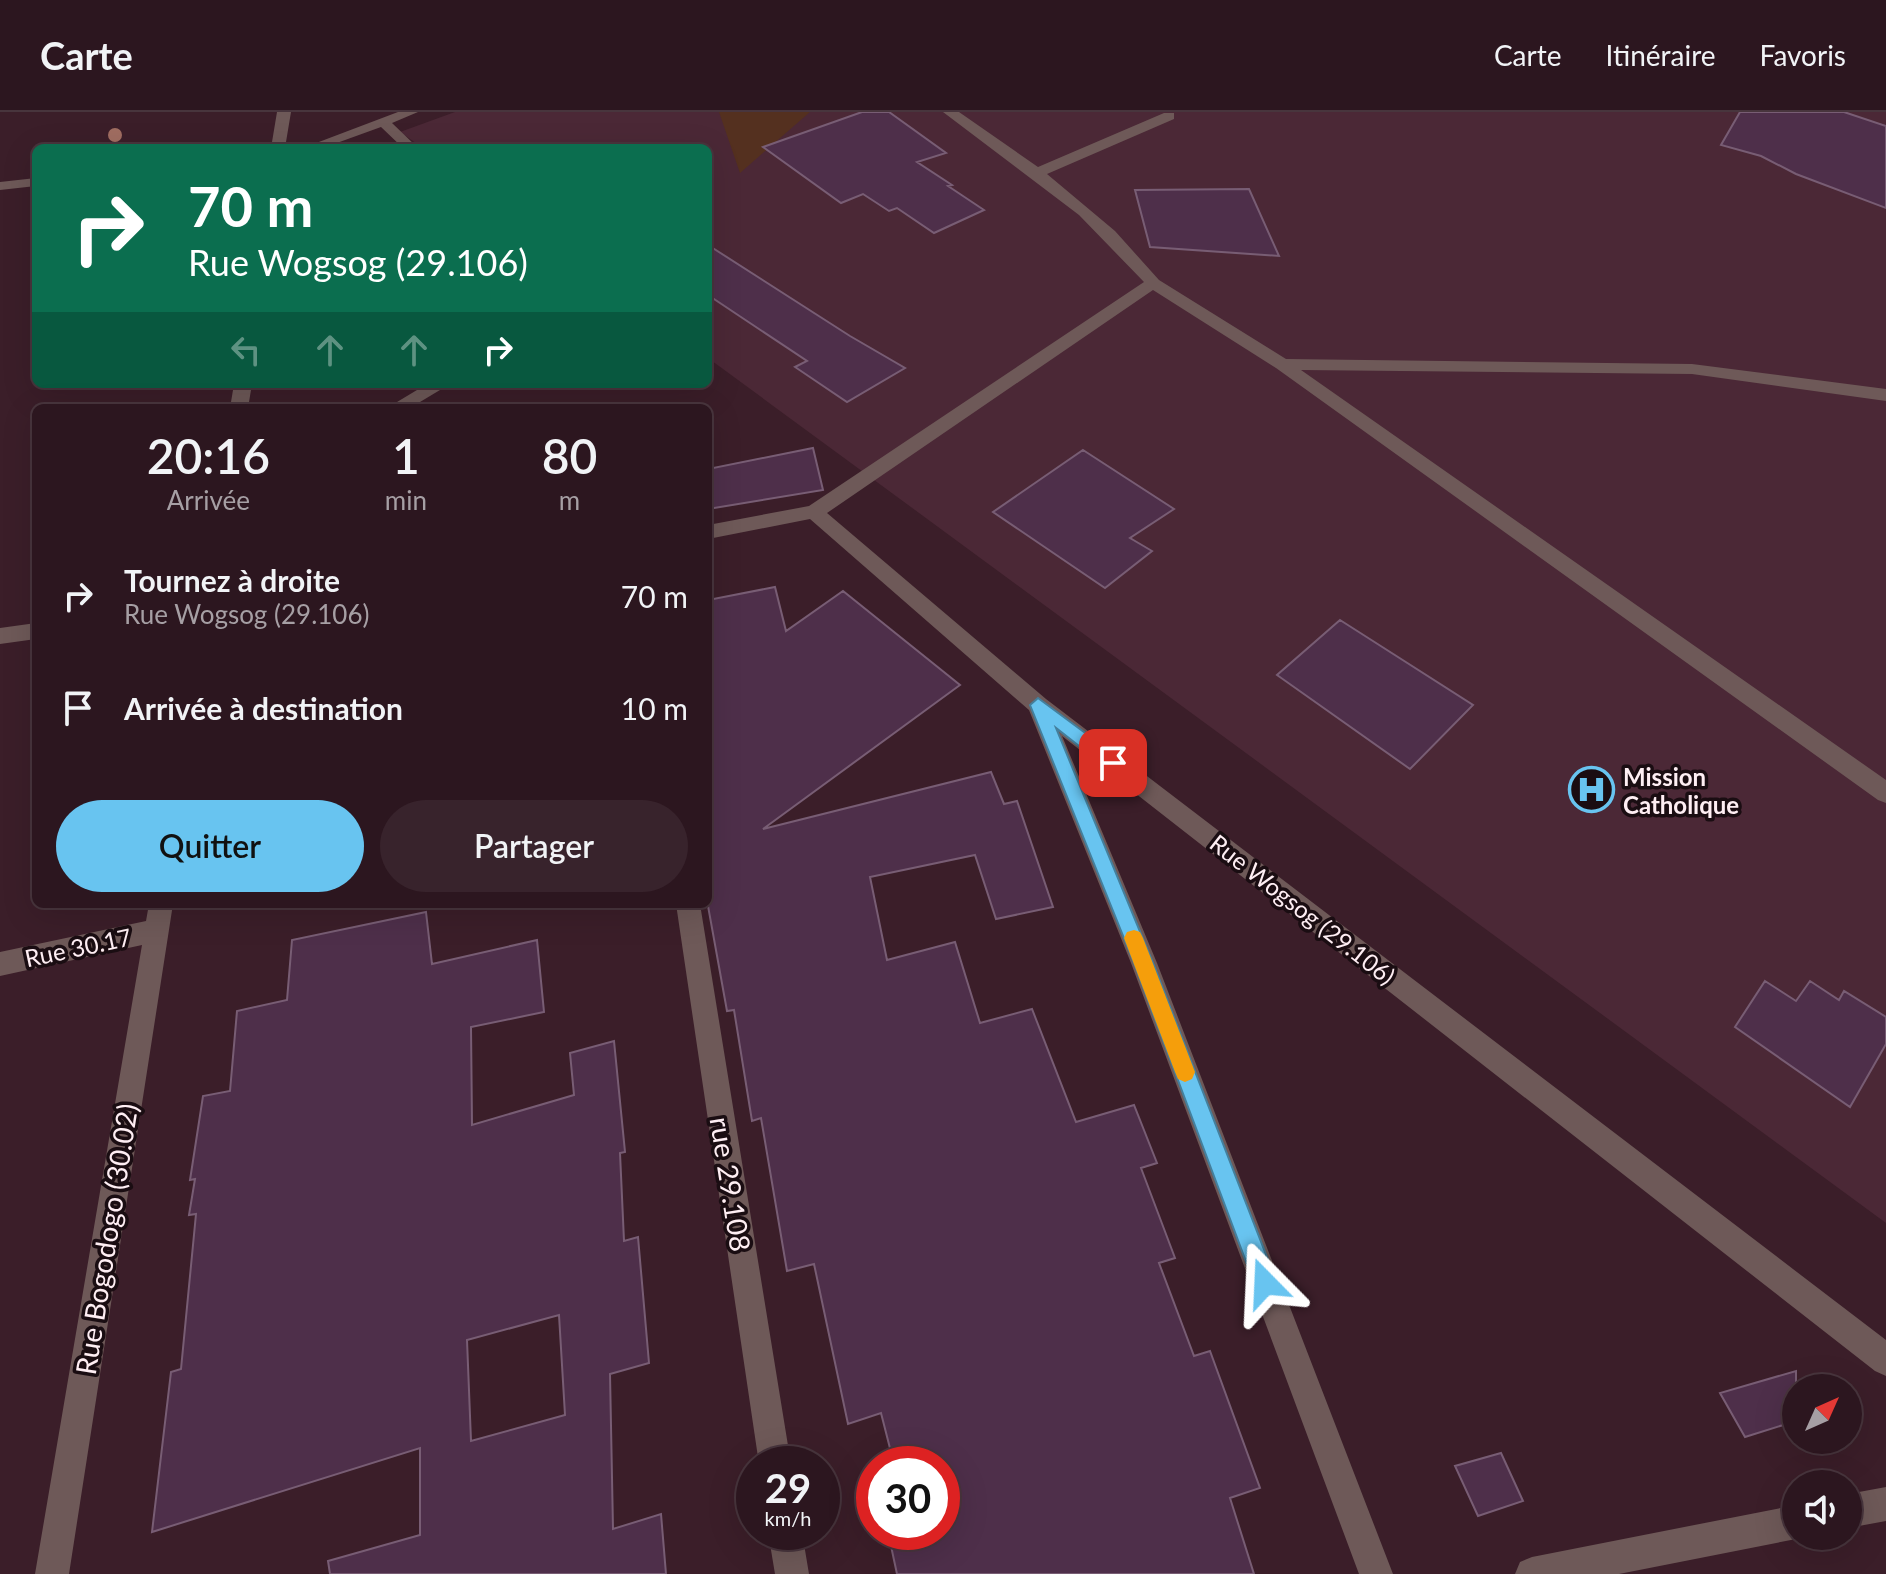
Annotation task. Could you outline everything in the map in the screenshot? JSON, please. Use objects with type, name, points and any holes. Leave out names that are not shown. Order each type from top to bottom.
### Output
[{"type":"street","points":[[279,144],[284,112]]},
{"type":"street","points":[[321,144],[411,112]]},
{"type":"street","points":[[950,112],[1039,172],[1139,265],[1153,283],[1282,364],[1886,793]]},
{"type":"street","points":[[1039,172],[1169,116]]},
{"type":"street","points":[[383,122],[407,144]]},
{"type":"street","points":[[0,186],[32,182]]},
{"type":"street","points":[[712,531],[814,512],[1153,283]]},
{"type":"street","points":[[1282,364],[1692,369],[1886,395]]},
{"type":"street","points":[[404,404],[434,388]]},
{"type":"street","name":"Rue Wogsog (29.106)","points":[[814,512],[1038,705],[1886,1360]]},
{"type":"street","points":[[0,636],[32,632]]},
{"type":"street","points":[[1038,705],[1144,963],[1376,1574]]},
{"type":"street","name":"rue 29.108","points":[[689,908],[772,1446]]},
{"type":"street","name":"Rue 30.17","points":[[0,964],[158,917]]},
{"type":"street","name":"Rue Bogodogo (30.02)","points":[[52,1574],[158,917]]},
{"type":"street","points":[[1862,1508],[1886,1504]]},
{"type":"street","points":[[1532,1574],[1782,1525]]},
{"type":"street","points":[[788,1550],[792,1574]]},
{"type":"shaded area","name":"Mission Catholique","points":[[455,112],[1886,112],[1886,1223],[712,361],[712,144],[417,144],[400,132]]},
{"type":"shaded area","points":[[719,112],[810,112],[740,173]]},
{"type":"building","points":[[862,112],[889,112],[946,153],[917,162],[984,210],[934,233],[897,208],[889,211],[863,194],[841,203],[763,147]]},
{"type":"building","points":[[1740,112],[1844,112],[1886,126],[1886,208],[1796,174],[1761,156],[1721,145]]},
{"type":"building","points":[[1249,189],[1279,256],[1150,247],[1135,190]]},
{"type":"building","points":[[712,248],[905,368],[847,402],[795,367],[807,361],[712,298]]},
{"type":"building","points":[[813,448],[823,490],[712,508],[712,468]]},
{"type":"building","points":[[1083,450],[1174,509],[1130,538],[1152,551],[1105,588],[993,512]]},
{"type":"building","points":[[775,587],[786,631],[843,591],[960,685],[763,829],[991,772],[1004,804],[1017,801],[1053,907],[996,919],[975,855],[870,877],[887,960],[955,942],[980,1023],[1032,1009],[1076,1122],[1134,1105],[1157,1163],[1141,1168],[1175,1258],[1159,1263],[1194,1356],[1210,1351],[1260,1488],[1230,1498],[1254,1574],[897,1574],[892,1550],[960,1550],[960,1446],[889,1446],[881,1413],[848,1424],[814,1264],[787,1271],[761,1118],[752,1121],[734,1010],[727,1011],[708,908],[712,908],[712,599]]},
{"type":"building","points":[[1340,620],[1473,705],[1410,769],[1277,675]]},
{"type":"building","points":[[426,912],[432,964],[537,940],[544,1012],[471,1027],[472,1125],[574,1095],[570,1053],[614,1041],[625,1152],[620,1153],[624,1241],[638,1237],[649,1363],[610,1374],[613,1529],[661,1514],[666,1574],[330,1574],[328,1561],[420,1535],[420,1448],[152,1532],[171,1372],[181,1369],[196,1214],[189,1215],[195,1179],[190,1180],[203,1096],[230,1091],[237,1011],[287,1000],[292,940]],"holes":[[[559,1315],[565,1415],[471,1441],[467,1340]]]},
{"type":"building","points":[[1765,981],[1796,1001],[1810,981],[1839,1000],[1844,991],[1886,1017],[1886,1044],[1850,1107],[1735,1027]]},
{"type":"building","points":[[1782,1375],[1782,1425],[1745,1437],[1720,1393]]},
{"type":"building","points":[[1501,1453],[1523,1501],[1478,1516],[1455,1466]]},
{"type":"slow traffic","points":[[1134,938],[1185,1072]]},
{"type":"place","name":"Mission Catholique","points":[[1592,790]]},
{"type":"route","points":[[1113,763],[1038,705],[1144,963],[1265,1283]]}]
